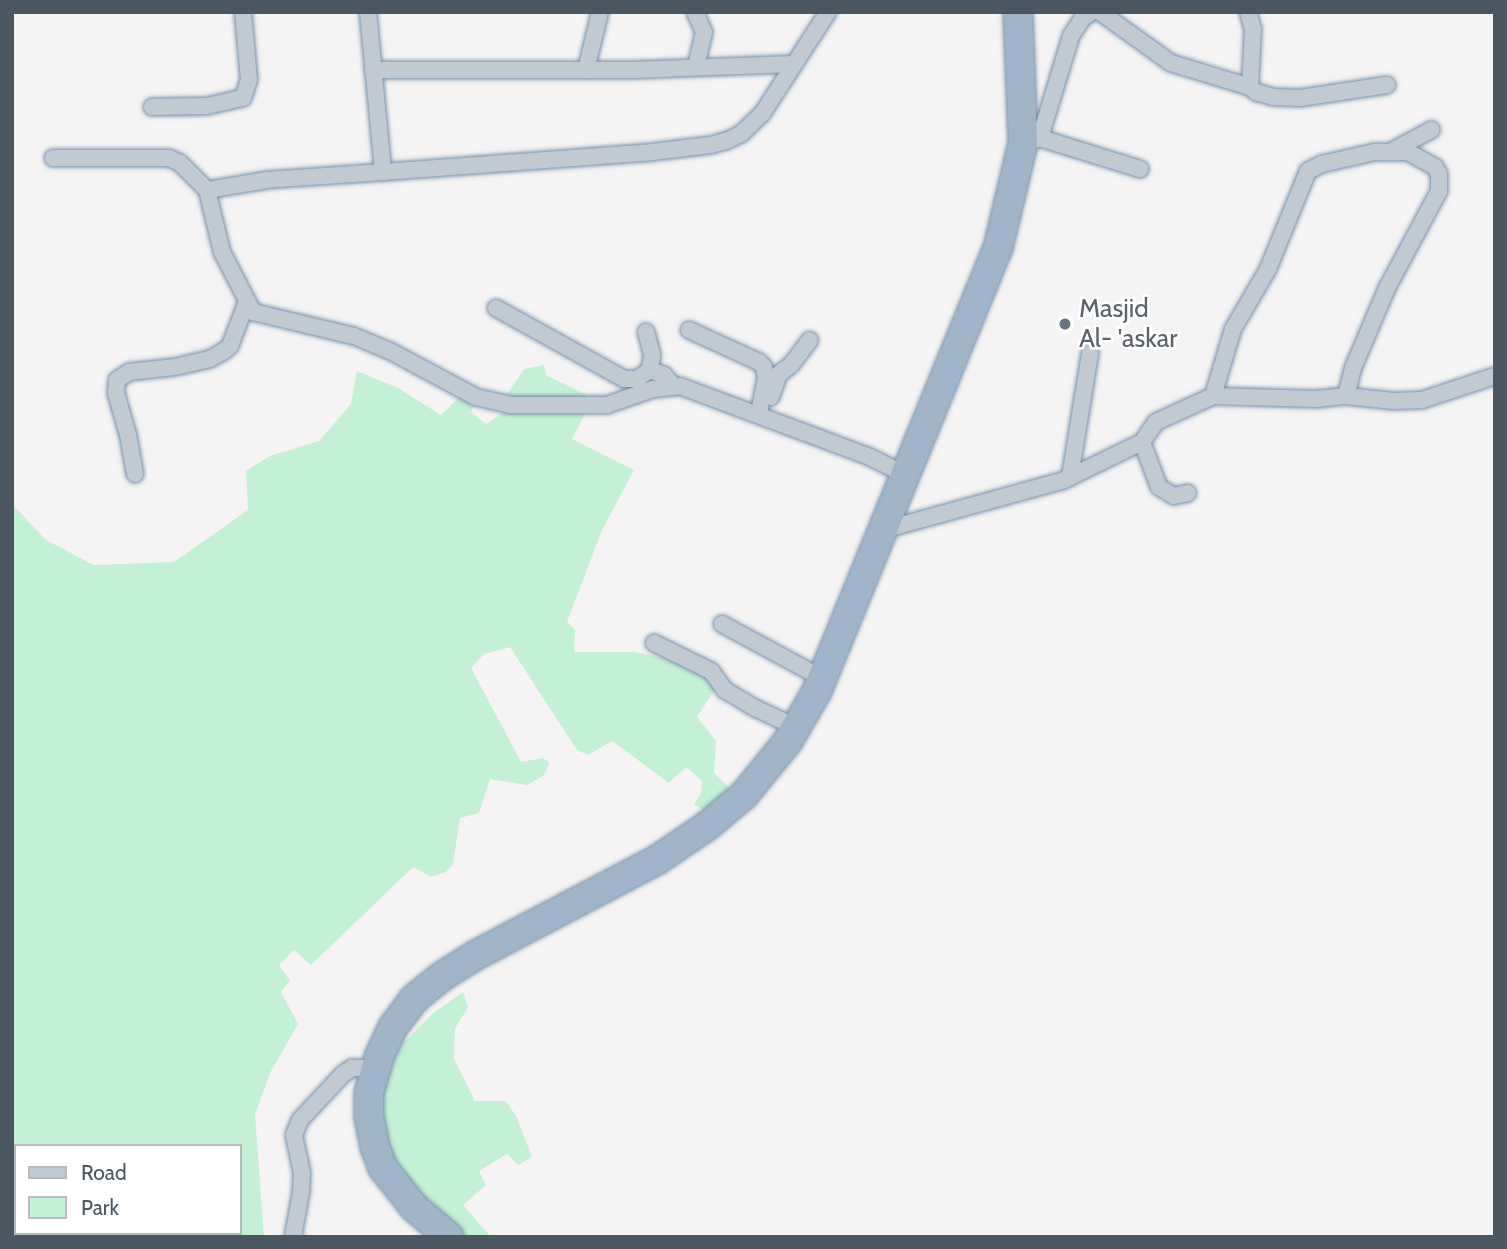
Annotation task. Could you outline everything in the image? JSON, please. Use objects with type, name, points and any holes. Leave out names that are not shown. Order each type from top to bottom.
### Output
[{"type":"highway","points":[[449,1237],[414,1207],[383,1168],[375,1147],[369,1117],[369,1093],[393,1027],[414,999],[441,977],[476,955],[657,860],[683,843],[744,795],[775,760],[796,727],[822,678],[998,248],[1031,141],[1018,12]]},
{"type":"street","points":[[152,107],[207,106],[243,99],[249,80],[243,12]]},
{"type":"street","points":[[368,12],[383,172]]},
{"type":"street","points":[[586,70],[600,12]]},
{"type":"street","points":[[695,12],[704,32],[696,67]]},
{"type":"street","points":[[207,190],[267,180],[644,153],[711,145],[741,134],[762,114],[828,12]]},
{"type":"street","points":[[1091,12],[1082,19],[1071,36],[1031,141],[1140,169]]},
{"type":"street","points":[[1100,12],[1171,63],[1272,97],[1300,98],[1387,85]]},
{"type":"street","points":[[1248,12],[1253,29],[1250,88]]},
{"type":"street","points":[[373,70],[586,70],[794,64]]},
{"type":"street","points":[[1390,152],[1431,130]]},
{"type":"street","points":[[1213,397],[1233,329],[1268,269],[1308,171],[1339,160],[1408,152],[1435,167],[1439,174],[1439,191],[1387,288],[1353,368],[1346,396]]},
{"type":"street","points":[[53,158],[169,158],[180,163],[207,190],[222,253],[246,304],[253,312],[264,317],[305,322],[354,336],[392,352],[475,397],[511,405],[607,405],[673,385]]},
{"type":"street","points":[[135,474],[116,393],[117,380],[129,372],[175,367],[210,359],[224,352],[230,346],[246,304]]},
{"type":"street","points":[[496,308],[624,379],[637,379],[650,370],[652,355],[646,332]]},
{"type":"street","points":[[689,330],[764,367],[766,377],[762,415]]},
{"type":"street","points":[[762,415],[779,374],[791,365],[810,341]]},
{"type":"street","points":[[1070,477],[1090,353]]},
{"type":"street","points":[[650,370],[664,375],[673,385],[762,415],[870,457],[906,475]]},
{"type":"street","points":[[883,530],[1040,488],[1070,477],[1142,442],[1156,422],[1213,397],[1316,399],[1346,396],[1394,401],[1422,400],[1495,376]]},
{"type":"street","points":[[1142,442],[1159,487],[1174,496],[1188,494]]},
{"type":"street","points":[[722,624],[822,678]]},
{"type":"street","points":[[654,643],[711,671],[725,690],[796,727]]},
{"type":"street","points":[[293,1237],[301,1192],[302,1173],[294,1135],[300,1120],[343,1074],[352,1068],[376,1068]]},
{"type":"green space","points":[[544,365],[546,375],[585,394],[588,408],[572,439],[634,470],[602,530],[567,622],[575,630],[574,652],[635,652],[694,665],[716,688],[697,717],[716,741],[714,773],[737,795],[714,814],[694,805],[701,793],[702,781],[686,767],[669,783],[612,741],[588,755],[577,750],[510,647],[484,654],[471,668],[521,762],[543,758],[550,763],[543,776],[527,785],[490,779],[479,813],[460,818],[453,864],[446,872],[431,877],[413,867],[311,965],[294,950],[279,965],[290,981],[281,992],[298,1024],[270,1073],[255,1115],[264,1237],[12,1237],[12,504],[46,540],[94,565],[174,562],[248,510],[246,471],[270,456],[319,441],[351,404],[357,371],[398,388],[441,415],[461,395],[476,400],[471,412],[486,424],[508,410],[508,393],[524,369]]},
{"type":"green space","points":[[463,992],[468,1007],[455,1029],[454,1059],[475,1101],[506,1101],[516,1116],[532,1157],[518,1165],[507,1154],[479,1171],[486,1185],[463,1205],[491,1237],[457,1237],[392,1172],[376,1083],[389,1058],[432,1014]]},
{"type":"place","name":"Masjid Al- 'askar","points":[[1065,324]]}]
